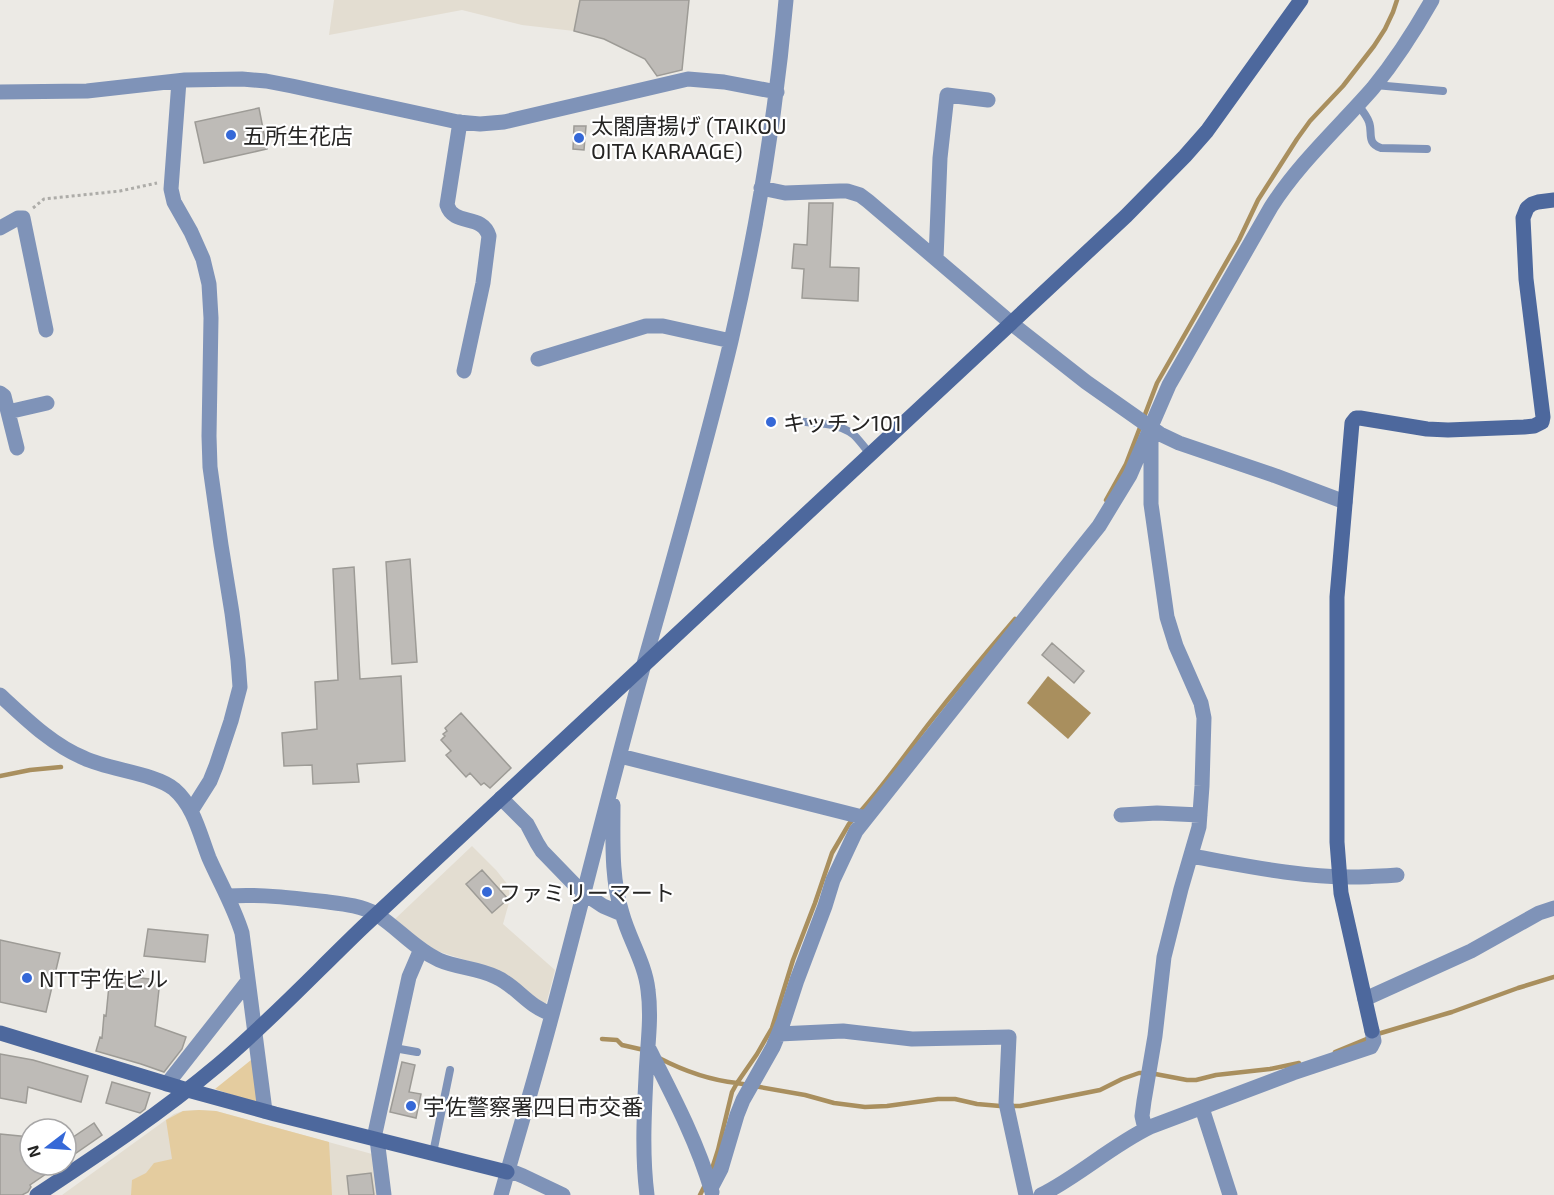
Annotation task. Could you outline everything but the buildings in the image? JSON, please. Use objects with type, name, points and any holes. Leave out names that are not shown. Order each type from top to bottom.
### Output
[{"type":"street","points":[[501,1195],[552,1014],[731,341],[744,284],[777,92],[786,0]]},
{"type":"street","points":[[37,1195],[100,1154],[187,1090],[255,1033],[376,914],[1126,216],[1185,156],[1219,114],[1301,0]]},
{"type":"street","points":[[712,1192],[740,1107],[779,1034],[796,980],[837,870],[856,831],[1099,526],[1130,475],[1146,424],[1271,207],[1287,183],[1375,85],[1409,38],[1432,0]]},
{"type":"street","points":[[0,92],[87,91],[178,81],[242,79],[266,81],[460,122],[480,124],[512,120],[688,79],[724,82],[777,92]]},
{"type":"street","points":[[178,81],[171,182],[174,202],[198,247],[209,284],[211,318],[210,467],[232,613],[240,687],[216,766],[210,781],[191,810]]},
{"type":"street","points":[[936,260],[940,158],[947,95],[988,100]]},
{"type":"street","points":[[460,122],[448,209],[455,216],[480,224],[489,236],[483,283],[464,371]]},
{"type":"street","points":[[761,188],[779,192],[848,191],[860,195],[1011,323],[1086,382],[1146,424],[1179,443],[1345,502]]},
{"type":"street","points":[[1041,1195],[1145,1129],[1293,1073],[1371,1047],[1374,1041],[1339,877],[1337,830],[1337,597],[1352,423],[1356,418],[1448,430],[1524,427],[1542,422],[1526,279],[1523,218],[1527,208],[1532,204],[1554,200]]},
{"type":"street","points":[[0,228],[18,218],[23,218],[46,330]]},
{"type":"street","points":[[538,359],[646,326],[663,326],[731,341]]},
{"type":"street","points":[[0,393],[4,396],[17,448]]},
{"type":"street","points":[[8,412],[47,403]]},
{"type":"street","points":[[1145,1129],[1144,1101],[1155,1036],[1162,966],[1178,899],[1197,836],[1200,815],[1203,711],[1176,646],[1167,617],[1150,504],[1146,424]]},
{"type":"street","points":[[0,695],[47,736],[73,753],[93,762],[169,785],[191,810],[242,933],[265,1111]]},
{"type":"street","points":[[620,756],[866,818]]},
{"type":"street","points":[[614,780],[613,866],[617,894],[647,981],[649,1000],[645,1124],[647,1195]]},
{"type":"street","points":[[501,798],[527,824],[542,851],[584,893],[603,906],[622,914]]},
{"type":"street","points":[[1121,815],[1156,813],[1200,815]]},
{"type":"street","points":[[1191,856],[1303,874],[1339,877],[1396,875]]},
{"type":"street","points":[[228,896],[286,896],[366,909],[440,961],[495,976],[539,1009],[552,1014]]},
{"type":"street","points":[[1365,999],[1472,951],[1539,913],[1554,908]]},
{"type":"street","points":[[384,1195],[375,1139],[411,971],[421,949]]},
{"type":"street","points":[[167,1084],[248,981]]},
{"type":"street","points":[[779,1034],[843,1031],[912,1039],[1009,1036],[1006,1103],[1026,1195]]},
{"type":"street","points":[[0,1033],[187,1090],[508,1171],[563,1195]]},
{"type":"street","points":[[648,1047],[687,1124],[712,1192]]},
{"type":"street","points":[[1202,1108],[1230,1195]]},
{"type":"lane","points":[[1375,85],[1443,91]]},
{"type":"lane","points":[[1358,105],[1369,123],[1372,142],[1375,146],[1427,149]]},
{"type":"lane","points":[[794,420],[834,425],[844,429],[855,435],[870,454]]},
{"type":"lane","points":[[394,1048],[417,1052]]},
{"type":"lane","points":[[433,1153],[450,1070]]},
{"type":"path","points":[[23,218],[44,199],[120,191],[165,181],[171,182]]},
{"type":"shaded area","points":[[334,0],[580,0],[574,31],[522,25],[462,10],[329,35]]},
{"type":"shaded area","points":[[1048,676],[1091,713],[1068,739],[1027,703]]},
{"type":"shaded area","points":[[472,846],[508,885],[510,899],[503,924],[555,970],[545,1008],[497,970],[437,951],[395,919]]},
{"type":"shaded area","points":[[256,1056],[261,1105],[215,1089]]},
{"type":"shaded area","points":[[199,1110],[216,1111],[372,1154],[381,1195],[62,1195],[174,1114]]},
{"type":"shaded area","points":[[183,1111],[216,1111],[329,1142],[332,1195],[131,1195],[132,1180],[146,1173],[154,1163],[172,1159],[166,1120]]},
{"type":"waterway","points":[[1106,500],[1126,464],[1157,383],[1239,240],[1258,200],[1310,121],[1343,86],[1374,46],[1385,29],[1397,0]]},
{"type":"waterway","points":[[859,813],[1015,619]]},
{"type":"waterway","points":[[0,776],[61,767]]},
{"type":"waterway","points":[[659,1058],[697,1074],[737,1083],[772,1028],[793,960],[832,853],[853,819]]},
{"type":"waterway","points":[[1335,1052],[1381,1033],[1452,1012],[1554,977]]},
{"type":"waterway","points":[[602,1039],[617,1040],[622,1045],[644,1050]]},
{"type":"waterway","points":[[711,1172],[732,1092],[737,1083],[865,1107],[938,1099],[1020,1106],[1100,1090],[1139,1073],[1196,1080],[1299,1063]]},
{"type":"waterway","points":[[700,1195],[705,1185]]},
{"type":"place","name":"五所生花店","points":[[231,135]]},
{"type":"place","name":"太閤唐揚げ (TAIKOU OITA KARAAGE)","points":[[579,138]]},
{"type":"place","name":"キッチン101","points":[[771,422]]},
{"type":"place","name":"ファミリーマート","points":[[487,892]]},
{"type":"place","name":"NTT宇佐ビル","points":[[27,978]]},
{"type":"place","name":"宇佐警察署四日市交番","points":[[411,1106]]}]
